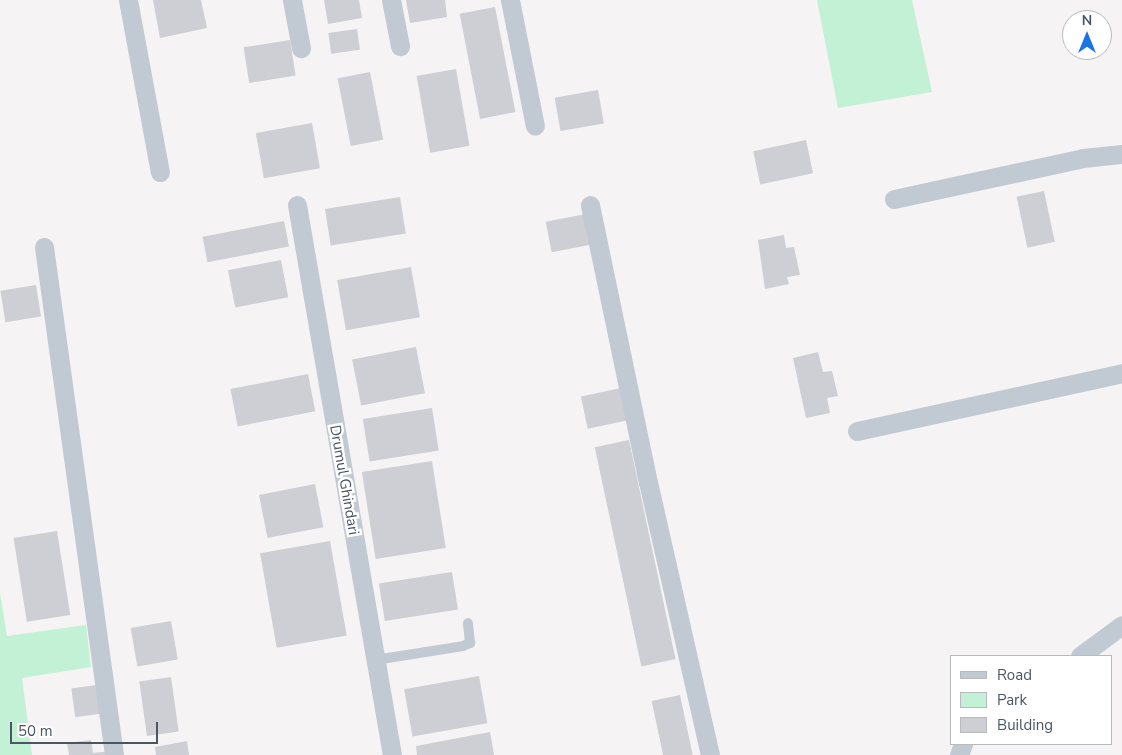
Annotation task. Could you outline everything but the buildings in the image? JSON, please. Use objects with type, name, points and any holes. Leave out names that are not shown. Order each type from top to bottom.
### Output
[{"type":"street","points":[[128,0],[160,172]]},
{"type":"street","points":[[292,0],[301,48]]},
{"type":"street","points":[[391,0],[400,46]]},
{"type":"street","points":[[510,0],[535,126]]},
{"type":"street","points":[[894,198],[1083,158],[1122,154]]},
{"type":"street","name":"Drumul Ghindari","points":[[297,205],[392,755]]},
{"type":"street","points":[[590,205],[646,472],[710,755]]},
{"type":"street","points":[[44,247],[114,755]]},
{"type":"street","points":[[857,431],[1122,373]]},
{"type":"street","points":[[1081,655],[1122,625]]},
{"type":"lane","points":[[375,660],[463,646],[470,643],[468,623]]},
{"type":"green space","points":[[817,0],[912,0],[932,92],[838,108]]},
{"type":"green space","points":[[0,593],[7,636],[86,625],[91,667],[22,678],[32,755],[0,755]]}]
